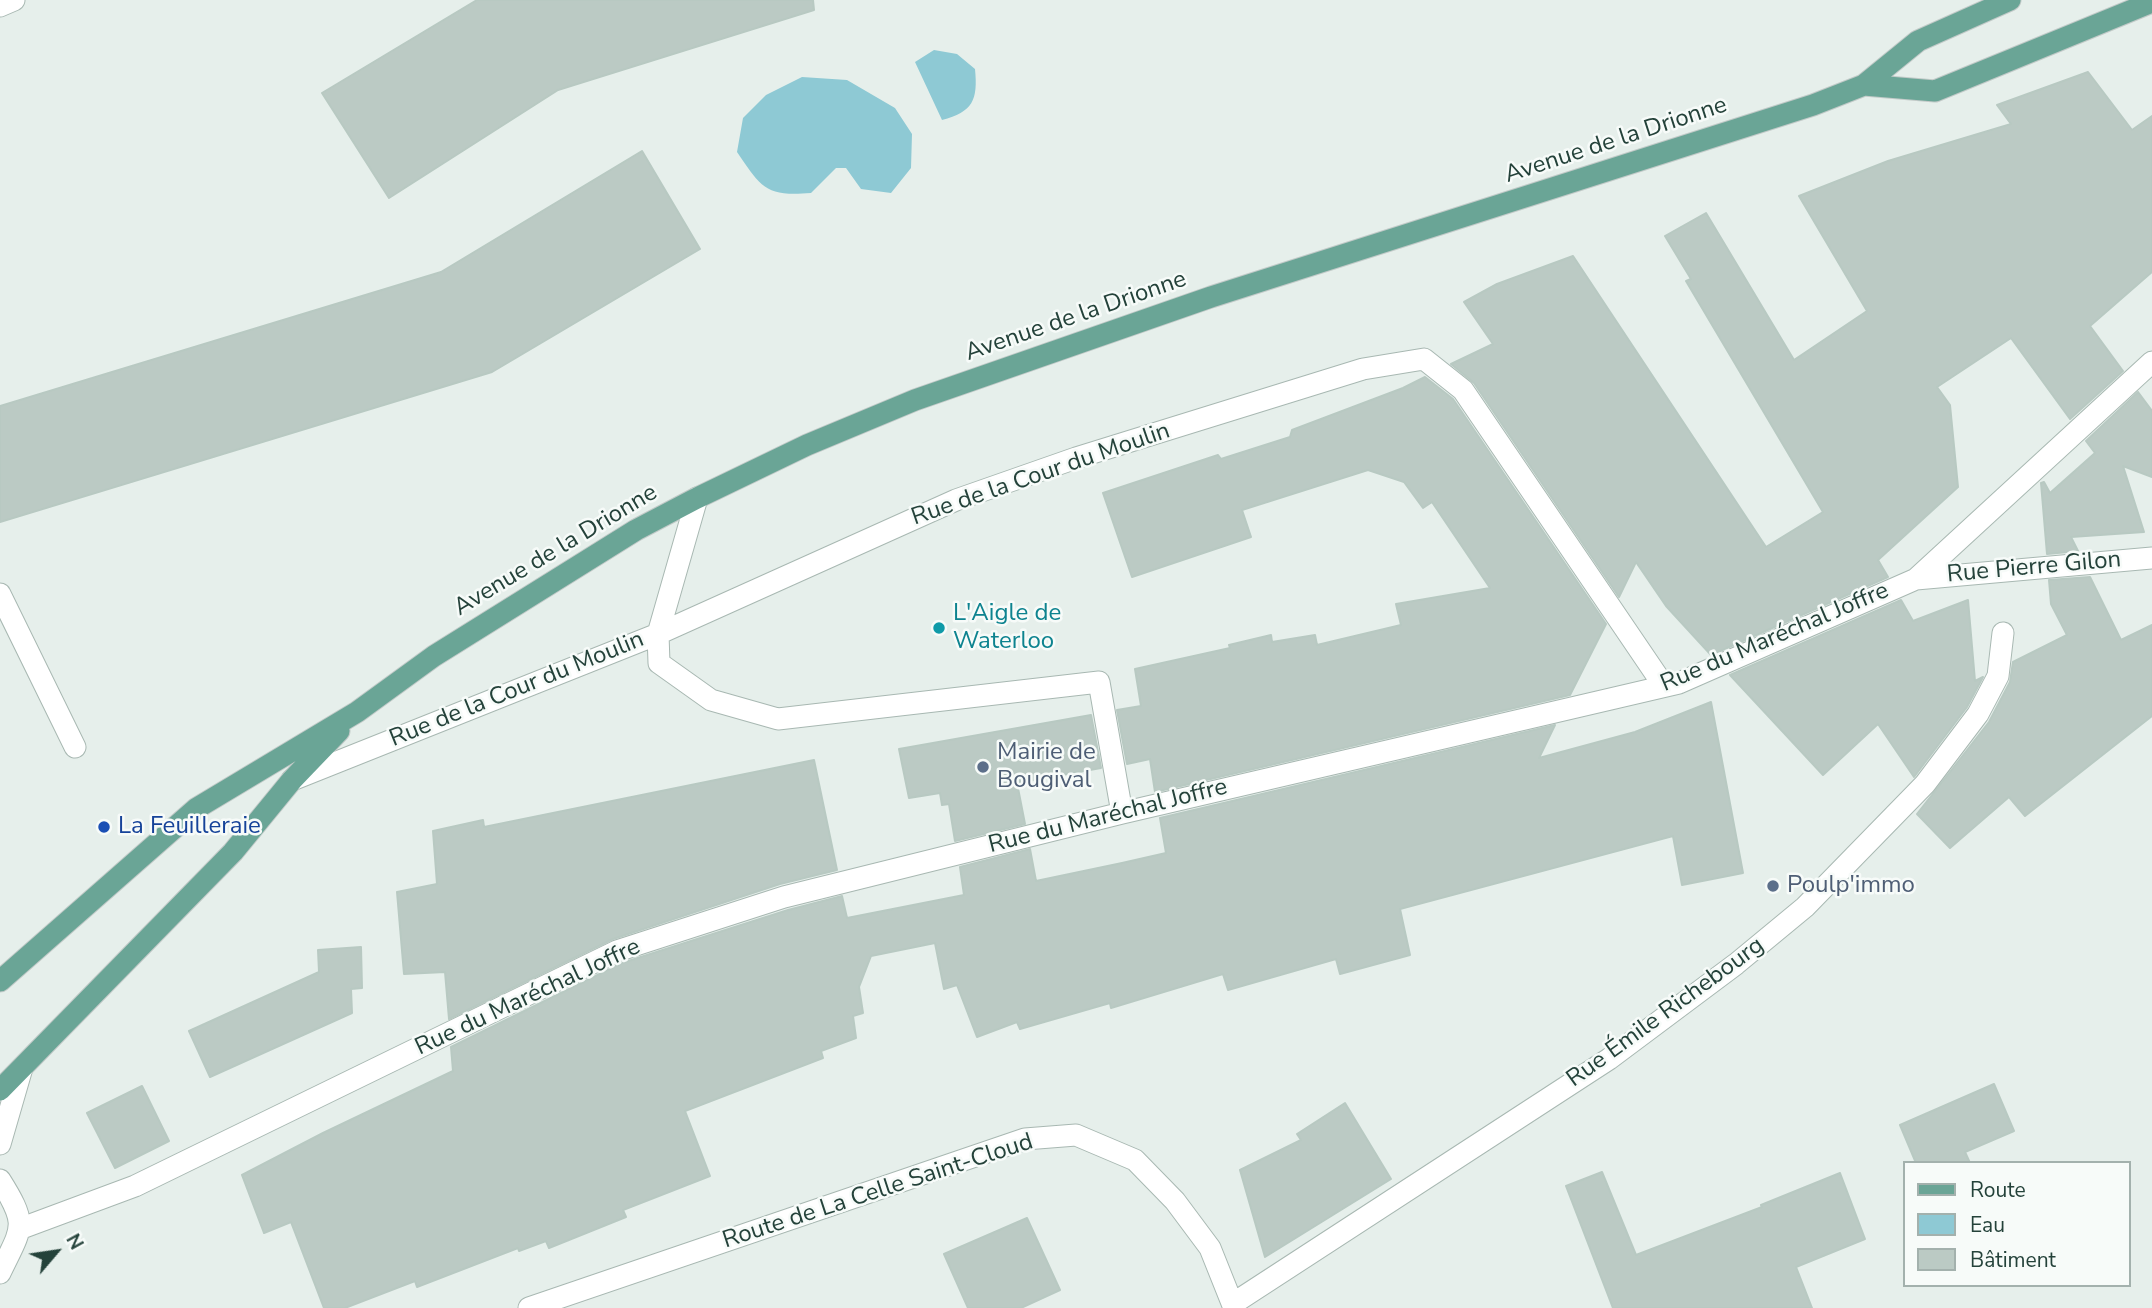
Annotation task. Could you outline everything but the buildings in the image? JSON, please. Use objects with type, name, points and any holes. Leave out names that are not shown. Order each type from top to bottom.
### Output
[{"type":"main road","name":"Avenue de la Drionne","points":[[0,981],[197,808],[357,712],[434,656],[636,530],[697,498],[807,445],[915,400],[1211,298],[1800,109],[1864,85],[1918,40],[2010,0]]},
{"type":"main road","name":"Avenue de la Drionne","points":[[1864,85],[1935,91],[2152,2]]},
{"type":"main road","name":"Avenue de la Drionne","points":[[0,1090],[233,852],[292,780],[357,712]]},
{"type":"street","points":[[0,6],[14,0]]},
{"type":"street","name":"Rue de la Cour du Moulin","points":[[292,780],[658,634],[956,500],[1076,458],[1363,369],[1424,359],[1463,390],[1664,686]]},
{"type":"street","name":"Rue du Maréchal Joffre","points":[[22,1228],[135,1186],[617,951],[784,897],[1122,813],[1679,683],[1916,579],[2152,362]]},
{"type":"street","points":[[697,498],[658,634],[659,663],[711,700],[778,719],[1099,682],[1122,813]]},
{"type":"street","name":"Rue Pierre Gilon","points":[[1916,579],[2152,558]]},
{"type":"street","points":[[0,594],[75,747]]},
{"type":"street","name":"Rue Émile Richebourg","points":[[1234,1306],[1609,1059],[1736,964],[1805,907],[1925,784],[1978,714],[1998,676],[2003,633]]},
{"type":"street","points":[[0,1144],[22,1068]]},
{"type":"street","name":"Route de La Celle Saint-Cloud","points":[[529,1308],[1025,1139],[1076,1135],[1135,1160],[1175,1201],[1210,1248],[1234,1306]]},
{"type":"street","points":[[0,1180],[16,1205],[22,1228],[0,1273]]},
{"type":"water","points":[[934,50],[957,54],[975,69],[975,89],[971,103],[961,113],[942,120],[915,62]]},
{"type":"water","points":[[802,77],[847,80],[895,108],[912,134],[911,168],[891,193],[861,189],[846,168],[836,168],[811,193],[796,194],[774,191],[752,174],[737,152],[743,118],[766,95]]},
{"type":"place","name":"L'Aigle de Waterloo","points":[[939,628]]},
{"type":"place","name":"Mairie de Bougival","points":[[983,767]]},
{"type":"place","name":"La Feuilleraie","points":[[104,827]]},
{"type":"place","name":"Poulp'immo","points":[[1773,886]]}]
